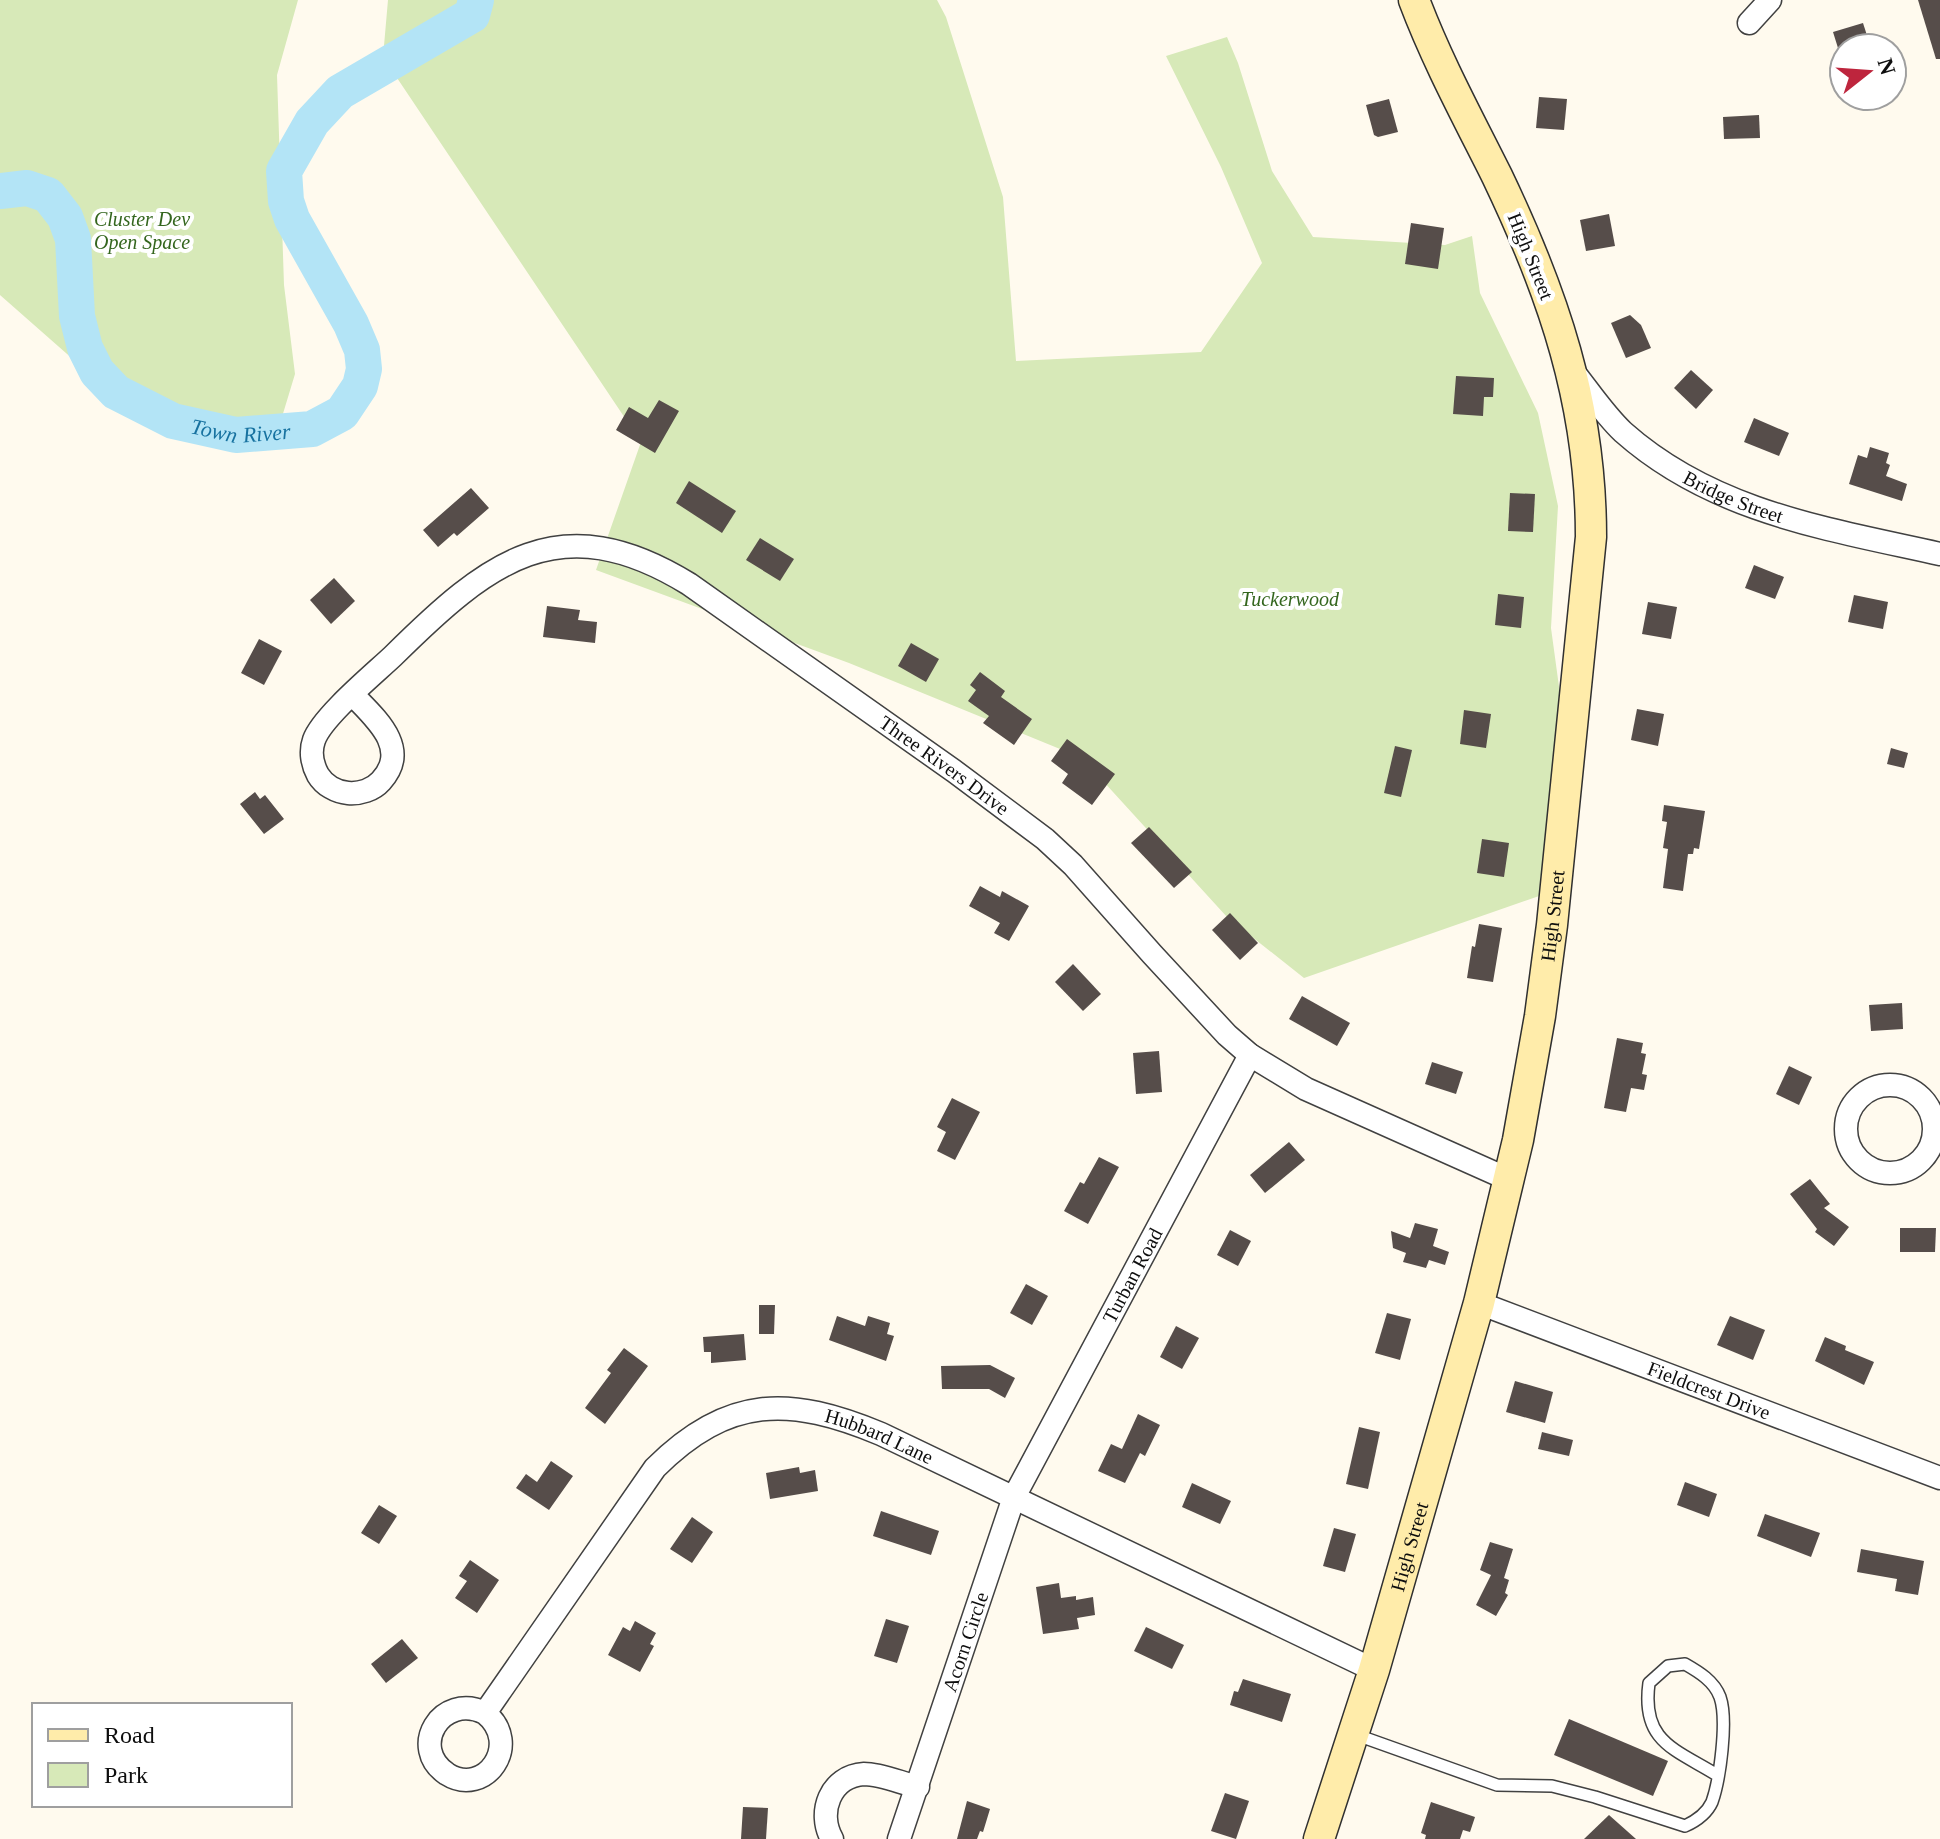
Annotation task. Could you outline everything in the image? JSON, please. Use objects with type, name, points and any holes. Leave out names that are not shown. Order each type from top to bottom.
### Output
[{"type":"street","name":"High Street","points":[[1319,1839],[1374,1670],[1479,1303],[1510,1180],[1533,1062],[1550,940],[1573,700],[1590,568],[1588,460],[1570,366],[1532,255],[1433,47],[1414,0]]},
{"type":"street","points":[[1749,23],[1770,0]]},
{"type":"street","name":"Bridge Street","points":[[1570,366],[1621,430],[1669,465],[1719,493],[1793,521],[1940,554]]},
{"type":"street","name":"Three Rivers Drive","points":[[353,695],[439,610],[476,580],[511,561],[550,549],[581,546],[619,551],[650,561],[714,602],[974,785],[1045,839],[1073,865],[1227,1035],[1250,1055],[1306,1089],[1510,1180]]},
{"type":"street","name":"Turban Road","points":[[1014,1497],[1250,1055]]},
{"type":"street","name":"Fieldcrest Drive","points":[[1479,1303],[1940,1478]]},
{"type":"street","name":"Hubbard Lane","points":[[485,1713],[655,1468],[689,1437],[728,1417],[770,1408],[829,1415],[906,1445],[1374,1670]]},
{"type":"street","name":"Acorn Circle","points":[[899,1839],[1014,1497]]},
{"type":"street","points":[[832,1839],[826,1828],[825,1810],[830,1794],[842,1782],[866,1774],[918,1787]]},
{"type":"lane","points":[[1353,1734],[1497,1785],[1552,1786],[1685,1826],[1698,1819],[1711,1804],[1717,1775],[1723,1732],[1720,1696],[1701,1673],[1685,1664],[1668,1666],[1649,1683],[1652,1725],[1662,1741],[1717,1775]]},
{"type":"green space","name":"Cluster Dev Open Space","points":[[0,0],[298,0],[277,75],[284,285],[295,374],[275,440],[221,448],[150,427],[0,295]]},
{"type":"green space","name":"Tuckerwood","points":[[388,0],[937,0],[946,17],[1003,197],[1016,361],[1201,352],[1262,263],[1221,167],[1166,56],[1227,37],[1272,171],[1313,237],[1445,245],[1472,236],[1480,293],[1538,413],[1558,506],[1551,628],[1569,760],[1565,887],[1304,978],[1227,917],[1082,758],[849,663],[596,570],[641,442],[383,57]]},
{"type":"building","points":[[1918,0],[1940,0],[1940,59],[1936,59]]},
{"type":"building","points":[[1863,23],[1866,32],[1833,32]]},
{"type":"building","points":[[1539,97],[1567,99],[1564,130],[1536,128]]},
{"type":"building","points":[[1389,99],[1398,132],[1378,137],[1374,135],[1366,105]]},
{"type":"building","points":[[1759,115],[1760,138],[1724,139],[1723,117]]},
{"type":"building","points":[[1609,214],[1615,246],[1586,251],[1580,220]]},
{"type":"building","points":[[1411,223],[1444,228],[1438,269],[1405,264]]},
{"type":"building","points":[[1630,315],[1641,325],[1651,348],[1626,358],[1611,323]]},
{"type":"building","points":[[1691,370],[1713,390],[1696,409],[1674,388]]},
{"type":"building","points":[[1456,376],[1494,378],[1493,397],[1484,397],[1483,416],[1453,414]]},
{"type":"building","points":[[659,400],[679,411],[655,453],[616,430],[629,407],[648,418]]},
{"type":"building","points":[[1754,418],[1789,433],[1779,456],[1744,442]]},
{"type":"building","points":[[1870,447],[1889,453],[1886,463],[1890,465],[1886,476],[1907,484],[1902,501],[1849,484],[1858,455],[1867,458]]},
{"type":"building","points":[[689,481],[736,511],[722,533],[676,503]]},
{"type":"building","points":[[471,488],[489,508],[457,536],[454,533],[438,547],[423,530]]},
{"type":"building","points":[[1510,493],[1535,494],[1533,532],[1508,531]]},
{"type":"building","points":[[760,538],[794,559],[780,581],[746,560]]},
{"type":"building","points":[[1754,565],[1784,577],[1775,599],[1745,588]]},
{"type":"building","points":[[334,578],[355,601],[331,624],[310,600]]},
{"type":"building","points":[[1498,594],[1524,597],[1521,628],[1495,625]]},
{"type":"building","points":[[1854,595],[1888,602],[1883,629],[1848,622]]},
{"type":"building","points":[[1648,602],[1677,607],[1671,639],[1642,634]]},
{"type":"building","points":[[547,606],[580,610],[578,620],[597,622],[595,643],[543,637]]},
{"type":"building","points":[[259,639],[282,651],[264,685],[241,673]]},
{"type":"building","points":[[911,643],[939,659],[926,682],[898,666]]},
{"type":"building","points":[[980,672],[1005,691],[1001,697],[1032,719],[1014,745],[983,723],[989,716],[968,701],[976,690],[970,685]]},
{"type":"building","points":[[1637,709],[1664,714],[1658,746],[1631,740]]},
{"type":"building","points":[[1464,710],[1491,714],[1486,748],[1460,744]]},
{"type":"building","points":[[1067,739],[1115,774],[1092,805],[1062,783],[1068,774],[1051,761]]},
{"type":"building","points":[[1395,746],[1412,750],[1401,797],[1384,793]]},
{"type":"building","points":[[1891,748],[1908,753],[1904,768],[1887,764]]},
{"type":"building","points":[[255,792],[260,799],[265,795],[284,819],[264,834],[240,804]]},
{"type":"building","points":[[1664,805],[1705,811],[1699,849],[1694,848],[1693,854],[1688,854],[1683,891],[1663,888],[1668,849],[1663,848],[1667,822],[1662,821]]},
{"type":"building","points":[[1149,827],[1192,872],[1174,888],[1131,843]]},
{"type":"building","points":[[1482,839],[1509,843],[1504,877],[1477,873]]},
{"type":"building","points":[[980,886],[1000,897],[1002,891],[1029,906],[1009,941],[994,933],[1000,923],[969,906]]},
{"type":"building","points":[[1230,913],[1258,943],[1240,960],[1212,930]]},
{"type":"building","points":[[1479,924],[1502,928],[1493,982],[1467,978]]},
{"type":"building","points":[[1073,964],[1101,994],[1083,1011],[1055,982]]},
{"type":"building","points":[[1302,996],[1350,1023],[1337,1046],[1289,1019]]},
{"type":"building","points":[[1902,1003],[1903,1029],[1871,1031],[1869,1005]]},
{"type":"building","points":[[1617,1038],[1643,1043],[1641,1053],[1646,1054],[1642,1074],[1647,1075],[1644,1090],[1631,1088],[1626,1112],[1604,1108]]},
{"type":"building","points":[[1159,1051],[1162,1092],[1136,1094],[1133,1053]]},
{"type":"building","points":[[1432,1062],[1463,1072],[1456,1094],[1425,1084]]},
{"type":"building","points":[[1789,1066],[1812,1077],[1799,1105],[1776,1094]]},
{"type":"building","points":[[952,1098],[980,1112],[955,1160],[937,1151],[946,1132],[937,1127]]},
{"type":"building","points":[[1289,1142],[1305,1160],[1265,1193],[1250,1175]]},
{"type":"building","points":[[1099,1157],[1119,1167],[1088,1224],[1064,1211]]},
{"type":"building","points":[[1810,1179],[1830,1204],[1824,1208],[1849,1227],[1834,1246],[1815,1232],[1817,1229],[1790,1194]]},
{"type":"building","points":[[1415,1223],[1438,1229],[1433,1246],[1449,1252],[1445,1265],[1429,1260],[1426,1268],[1403,1262],[1406,1253],[1393,1248],[1391,1231],[1410,1238]]},
{"type":"building","points":[[1900,1228],[1936,1228],[1935,1252],[1900,1252]]},
{"type":"building","points":[[1230,1230],[1251,1241],[1238,1266],[1217,1255]]},
{"type":"building","points":[[1026,1284],[1048,1296],[1032,1325],[1010,1313]]},
{"type":"building","points":[[759,1305],[775,1305],[774,1334],[759,1334]]},
{"type":"building","points":[[1387,1313],[1411,1319],[1400,1360],[1375,1353]]},
{"type":"building","points":[[837,1316],[865,1326],[868,1316],[890,1323],[887,1334],[894,1336],[886,1361],[829,1340]]},
{"type":"building","points":[[1730,1316],[1765,1330],[1753,1360],[1717,1345]]},
{"type":"building","points":[[1176,1326],[1199,1338],[1182,1369],[1160,1357]]},
{"type":"building","points":[[744,1334],[746,1360],[711,1363],[711,1352],[704,1352],[703,1337]]},
{"type":"building","points":[[1825,1337],[1846,1346],[1845,1350],[1874,1362],[1864,1385],[1815,1361]]},
{"type":"building","points":[[624,1348],[648,1366],[605,1424],[585,1408],[611,1373],[607,1370]]},
{"type":"building","points":[[990,1365],[1015,1378],[1005,1398],[989,1389],[942,1389],[941,1366]]},
{"type":"building","points":[[1515,1381],[1553,1392],[1545,1423],[1506,1412]]},
{"type":"building","points":[[1138,1414],[1160,1425],[1145,1456],[1140,1453],[1125,1483],[1098,1471],[1111,1444],[1122,1449]]},
{"type":"building","points":[[1359,1427],[1380,1432],[1368,1489],[1346,1484]]},
{"type":"building","points":[[1542,1432],[1573,1440],[1569,1456],[1538,1449]]},
{"type":"building","points":[[551,1461],[573,1476],[549,1510],[516,1488],[526,1474],[537,1482]]},
{"type":"building","points":[[799,1467],[800,1473],[815,1470],[818,1491],[770,1499],[766,1473]]},
{"type":"building","points":[[1685,1482],[1717,1494],[1709,1517],[1677,1505]]},
{"type":"building","points":[[1192,1483],[1231,1501],[1220,1524],[1182,1507]]},
{"type":"building","points":[[379,1505],[397,1516],[379,1544],[361,1533]]},
{"type":"building","points":[[881,1511],[939,1531],[931,1555],[873,1536]]},
{"type":"building","points":[[1765,1514],[1820,1533],[1811,1557],[1757,1536]]},
{"type":"building","points":[[692,1517],[713,1532],[692,1563],[670,1549]]},
{"type":"building","points":[[1334,1528],[1356,1534],[1345,1572],[1323,1566]]},
{"type":"building","points":[[1490,1542],[1513,1549],[1504,1578],[1509,1580],[1505,1593],[1508,1595],[1496,1616],[1476,1605],[1491,1575],[1480,1570]]},
{"type":"building","points":[[1861,1549],[1924,1561],[1918,1595],[1895,1591],[1897,1579],[1857,1572]]},
{"type":"building","points":[[470,1560],[499,1580],[477,1613],[455,1598],[467,1581],[459,1576]]},
{"type":"building","points":[[1059,1583],[1061,1598],[1076,1596],[1076,1600],[1093,1597],[1095,1615],[1077,1618],[1079,1629],[1043,1634],[1036,1587]]},
{"type":"building","points":[[886,1619],[909,1626],[897,1663],[874,1656]]},
{"type":"building","points":[[635,1621],[656,1633],[650,1644],[654,1646],[640,1672],[608,1655],[623,1627],[630,1631]]},
{"type":"building","points":[[1146,1627],[1184,1645],[1172,1669],[1134,1651]]},
{"type":"building","points":[[402,1639],[418,1658],[386,1683],[371,1664]]},
{"type":"building","points":[[1243,1679],[1291,1694],[1282,1722],[1230,1705],[1234,1691],[1238,1692]]},
{"type":"building","points":[[1569,1719],[1668,1761],[1653,1796],[1554,1755]]},
{"type":"building","points":[[1225,1793],[1249,1801],[1236,1839],[1211,1831]]},
{"type":"building","points":[[967,1801],[990,1809],[983,1832],[980,1831],[977,1839],[957,1839]]},
{"type":"building","points":[[1431,1802],[1475,1817],[1470,1832],[1463,1830],[1460,1839],[1425,1839],[1426,1835],[1421,1833]]},
{"type":"building","points":[[743,1807],[768,1808],[766,1839],[741,1839]]},
{"type":"building","points":[[1609,1815],[1636,1839],[1584,1839]]},
{"type":"waterway","name":"Town River","points":[[0,191],[27,188],[48,195],[65,217],[73,239],[77,316],[85,348],[97,372],[116,392],[173,421],[236,435],[312,429],[342,413],[360,386],[364,369],[362,350],[351,324],[292,219],[286,201],[284,171],[312,122],[340,92],[472,15],[476,0]]}]
